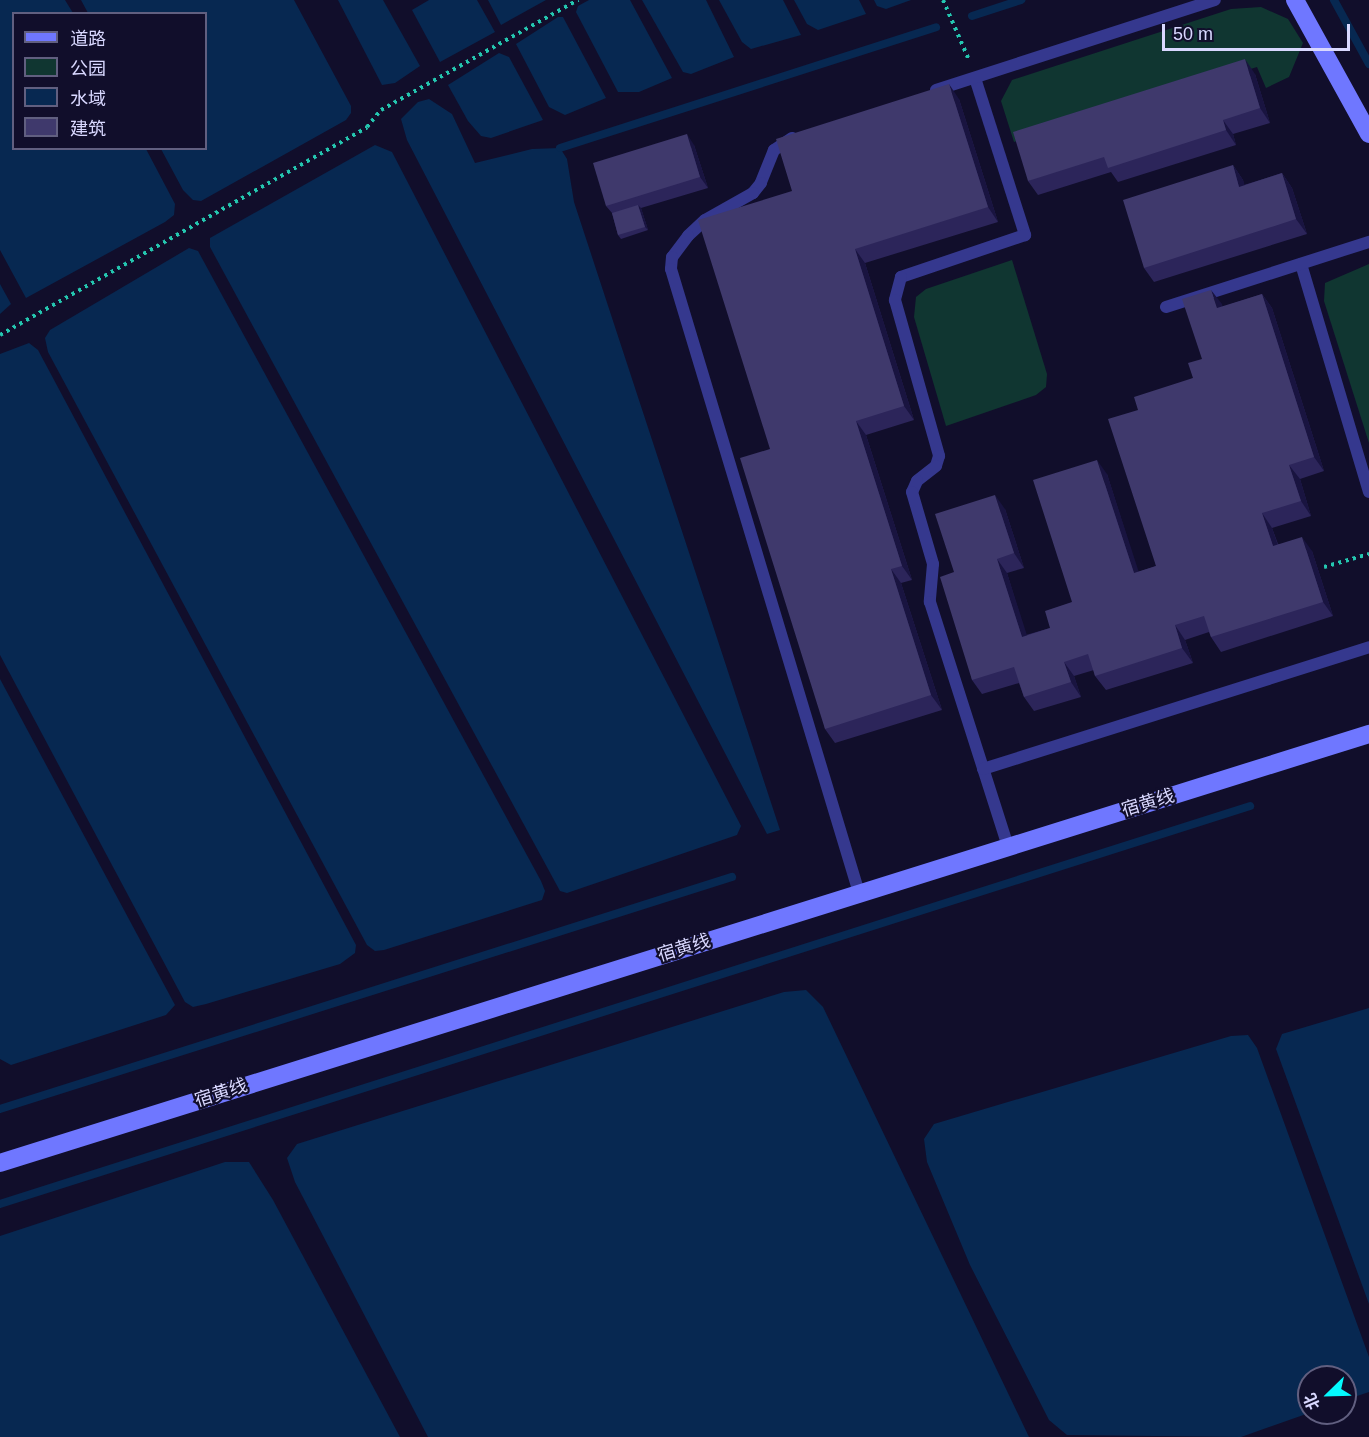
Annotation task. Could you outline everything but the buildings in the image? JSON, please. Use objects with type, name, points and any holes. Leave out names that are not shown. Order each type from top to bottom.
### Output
[{"type":"main road","points":[[1295,0],[1369,134]]},
{"type":"main road","name":"宿黄线","points":[[0,1163],[1369,734]]},
{"type":"lane","points":[[920,96],[1215,0]]},
{"type":"lane","points":[[975,78],[1025,235],[901,277],[895,300],[938,449],[936,466],[917,481],[912,492],[933,564],[930,602],[1008,847]]},
{"type":"lane","points":[[800,135],[774,150],[761,183],[753,193],[705,220],[688,236],[672,257],[671,269],[859,893]]},
{"type":"lane","points":[[1166,307],[1369,242]]},
{"type":"lane","points":[[1301,264],[1369,492]]},
{"type":"lane","points":[[983,769],[1369,647]]},
{"type":"path","points":[[0,335],[367,127],[381,110],[578,0]]},
{"type":"path","points":[[943,0],[957,25],[975,78]]},
{"type":"path","points":[[1324,567],[1369,554]]},
{"type":"green space","points":[[1261,7],[1288,19],[1303,43],[1289,77],[1266,88],[1257,67],[1014,142],[1001,101],[1012,80],[1231,9]]},
{"type":"green space","points":[[1012,260],[1047,374],[1046,387],[1036,395],[946,426],[914,317],[916,297],[926,289]]},
{"type":"green space","points":[[1369,264],[1369,443],[1324,301],[1325,283]]},
{"type":"water","points":[[0,0],[65,0],[72,12],[12,12],[12,150],[147,150],[175,204],[174,215],[26,298],[0,250]]},
{"type":"water","points":[[81,0],[294,0],[351,106],[351,113],[346,120],[201,201],[193,200],[183,190],[162,150],[207,150],[207,12],[87,12]]},
{"type":"water","points":[[338,0],[383,0],[420,66],[395,83],[382,85]]},
{"type":"water","points":[[429,0],[477,0],[495,32],[440,62],[412,10]]},
{"type":"water","points":[[488,0],[546,0],[501,25]]},
{"type":"water","points":[[589,0],[630,0],[672,78],[639,92],[618,92],[576,12],[578,6]]},
{"type":"water","points":[[642,0],[706,0],[734,57],[691,74],[683,72]]},
{"type":"water","points":[[719,0],[783,0],[801,35],[751,49],[742,42]]},
{"type":"water","points":[[794,0],[859,0],[866,14],[818,30],[807,24]]},
{"type":"water","points":[[874,0],[911,0],[886,9],[877,6]]},
{"type":"water","points":[[558,17],[563,17],[606,98],[565,115],[549,107],[516,44]]},
{"type":"water","points":[[499,53],[509,57],[543,120],[491,138],[481,136],[468,121],[448,85]]},
{"type":"water","points":[[429,99],[452,114],[475,163],[532,149],[560,148],[567,159],[574,202],[780,830],[767,834],[407,140],[401,119],[418,102]]},
{"type":"water","points":[[375,145],[392,152],[741,826],[737,835],[567,893],[560,891],[210,247],[210,238]]},
{"type":"water","points":[[189,248],[198,251],[541,881],[545,891],[542,900],[384,950],[375,951],[367,945],[48,352],[45,338],[50,330]]},
{"type":"water","points":[[0,284],[11,304],[0,314]]},
{"type":"water","points":[[29,343],[38,350],[356,945],[355,953],[340,964],[206,1004],[193,1007],[185,1002],[0,655],[0,354]]},
{"type":"water","points":[[0,679],[175,1005],[166,1015],[11,1065],[0,1059]]},
{"type":"water","points":[[806,990],[823,1007],[1029,1437],[428,1437],[295,1182],[287,1158],[297,1144],[784,992]]},
{"type":"water","points":[[1369,1008],[1369,1304],[1276,1049],[1282,1034]]},
{"type":"water","points":[[1248,1035],[1257,1048],[1369,1357],[1369,1392],[1357,1396],[1357,1365],[1297,1365],[1297,1417],[1241,1437],[1067,1435],[1049,1420],[970,1265],[927,1162],[924,1139],[934,1124],[1231,1036]]},
{"type":"water","points":[[225,1162],[249,1162],[273,1200],[400,1437],[0,1437],[0,1236]]},
{"type":"waterway","points":[[972,16],[1021,0]]},
{"type":"waterway","points":[[1334,0],[1369,64]]},
{"type":"waterway","points":[[560,148],[936,27]]},
{"type":"waterway","points":[[0,1204],[1250,806]]},
{"type":"waterway","points":[[0,1109],[732,877]]}]
